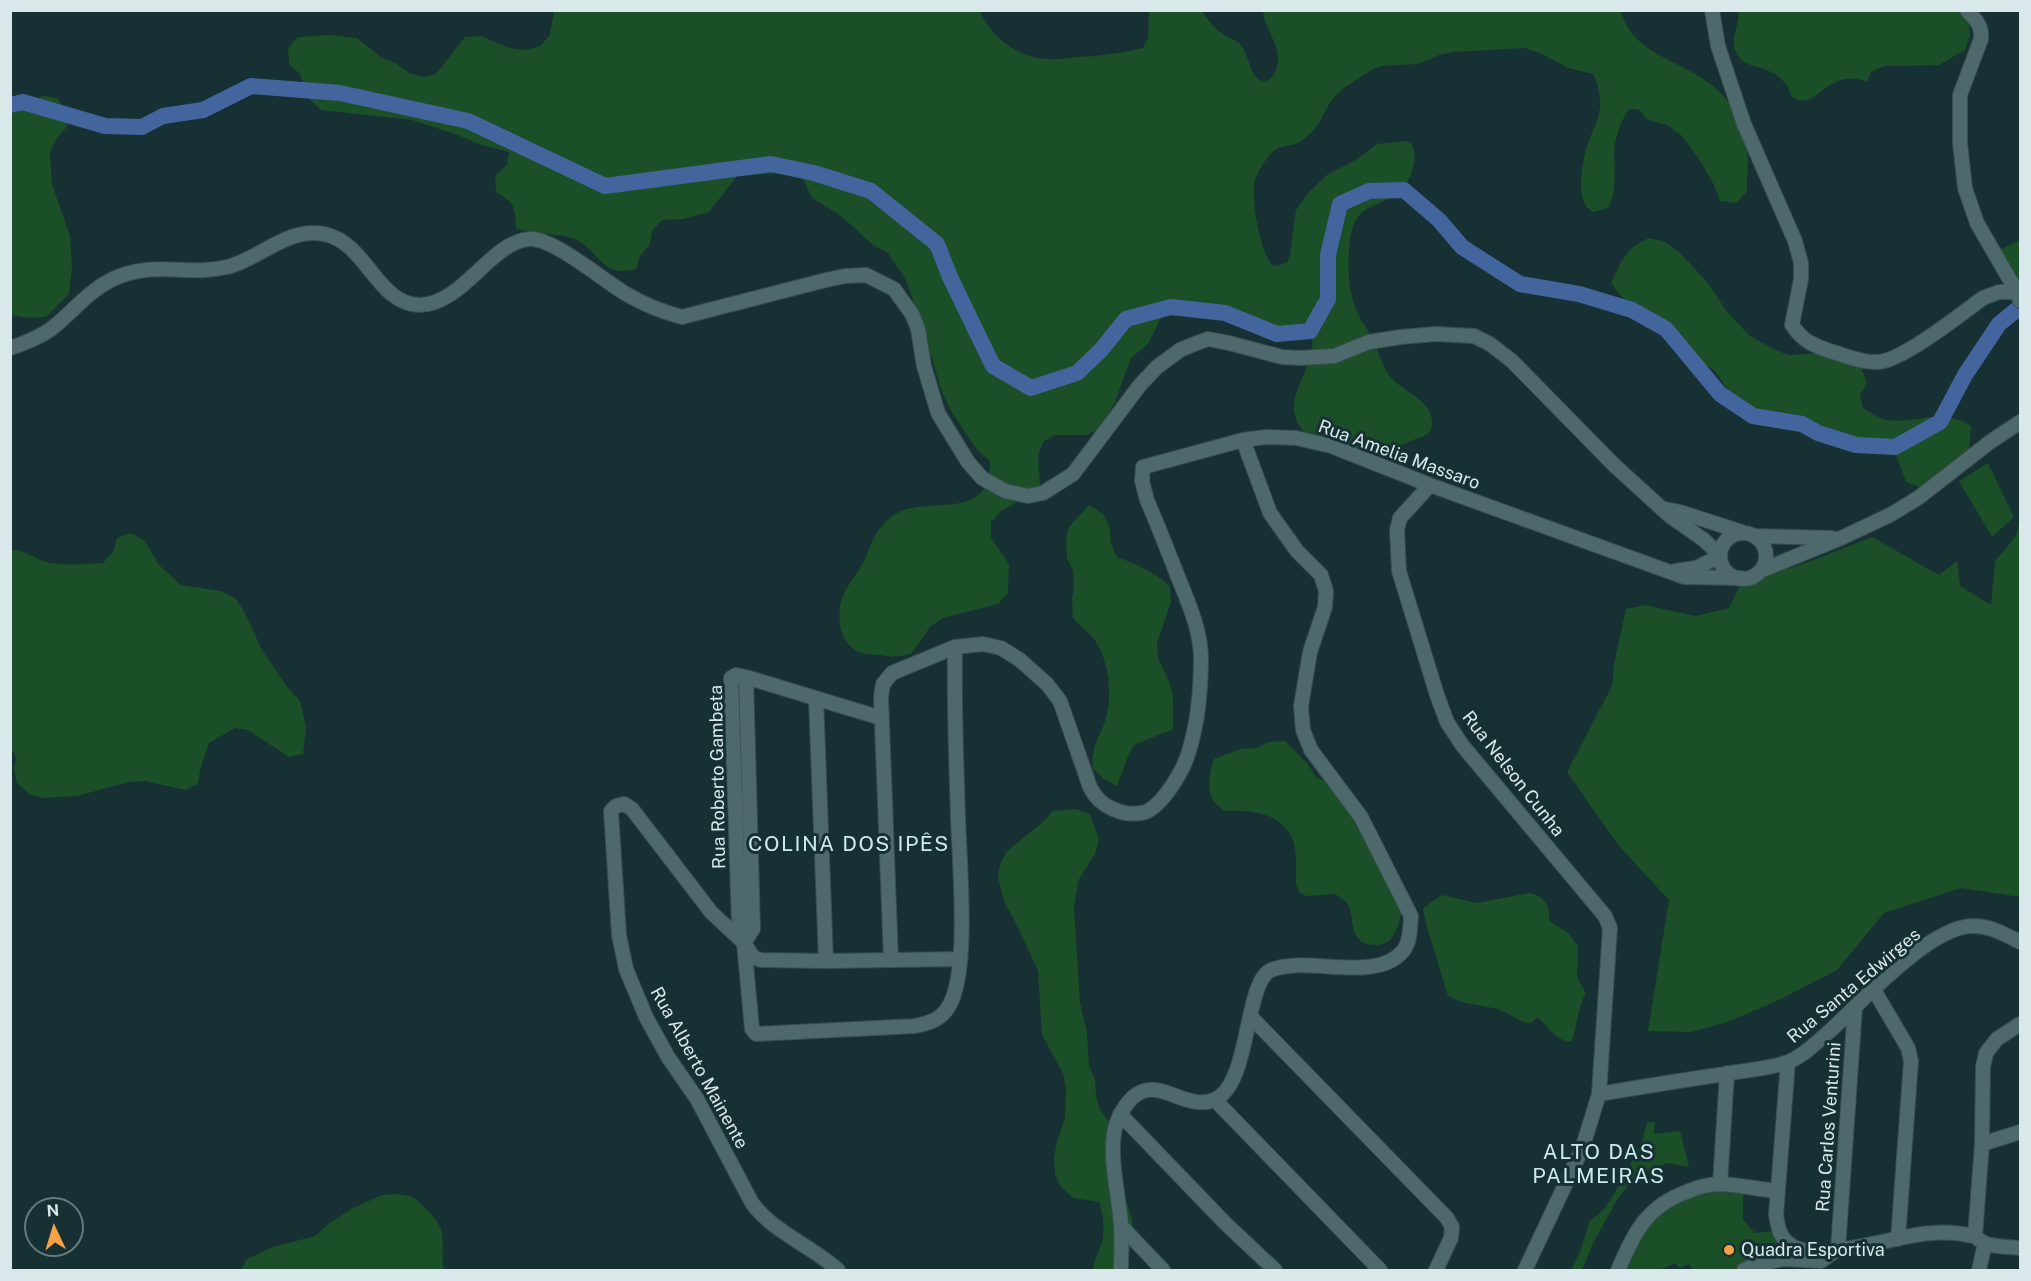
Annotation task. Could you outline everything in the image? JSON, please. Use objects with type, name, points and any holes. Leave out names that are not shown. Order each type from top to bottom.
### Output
[{"type":"street","points":[[1712,10],[1718,46],[1744,124],[1796,241],[1801,263],[1801,279],[1792,325],[1799,335],[1809,344],[1865,362],[1881,362],[1898,357],[1983,298],[1999,292],[2019,296]]},
{"type":"street","points":[[1967,10],[1982,30],[1981,39],[1960,95],[1960,143],[1965,188],[1977,223],[2019,296]]},
{"type":"street","points":[[10,348],[43,334],[90,293],[125,273],[148,269],[212,270],[228,267],[288,238],[306,233],[323,234],[339,239],[355,252],[390,294],[404,302],[419,305],[433,303],[448,296],[502,251],[517,242],[530,239],[559,248],[627,295],[667,314],[682,317],[825,280],[866,275],[894,289],[912,314],[918,329],[924,366],[938,413],[968,462],[982,478],[1005,491],[1028,496],[1043,494],[1073,474],[1140,385],[1180,350],[1208,339],[1282,357],[1334,356],[1369,342],[1435,334],[1474,336],[1505,355],[1614,465],[1670,516],[1720,555]]},
{"type":"street","points":[[1841,538],[1743,533],[1732,536],[1724,544],[1720,555],[1727,573],[1741,578],[1752,577],[1760,570],[1841,538],[1890,515],[1918,498],[1990,442],[2020,422]]},
{"type":"street","name":"Rua Amelia Massaro","points":[[954,647],[983,644],[1001,648],[1020,660],[1047,684],[1060,701],[1096,798],[1107,807],[1136,814],[1147,811],[1162,799],[1180,772],[1189,752],[1199,701],[1201,655],[1197,630],[1142,481],[1143,467],[1244,440],[1266,437],[1305,440],[1331,446],[1667,572],[1684,577],[1741,578]]},
{"type":"street","points":[[1121,1270],[1122,1227],[1112,1148],[1114,1129],[1120,1114],[1132,1097],[1147,1090],[1164,1090],[1197,1102],[1215,1100],[1226,1090],[1238,1067],[1260,982],[1269,971],[1287,966],[1365,968],[1388,962],[1404,951],[1410,933],[1411,916],[1361,817],[1311,750],[1303,730],[1301,706],[1306,674],[1310,652],[1325,607],[1326,591],[1321,575],[1297,551],[1270,513],[1244,440]]},
{"type":"street","name":"Rua Nelson Cunha","points":[[1430,485],[1400,518],[1397,530],[1399,571],[1447,722],[1462,745],[1605,916],[1610,928],[1599,1094],[1581,1149],[1525,1270]]},
{"type":"street","points":[[1664,509],[1752,535],[1759,540],[1765,550],[1765,561],[1760,570]]},
{"type":"street","points":[[1667,572],[1696,568],[1720,555]]},
{"type":"street","points":[[744,943],[752,1029],[759,1035],[915,1026],[931,1023],[943,1015],[950,1005],[958,980],[962,931],[954,647],[892,673],[883,684],[881,697],[891,960]]},
{"type":"street","name":"Rua Roberto Gambeta","points":[[744,943],[753,929],[746,677],[816,698]]},
{"type":"street","points":[[826,961],[816,698],[882,718]]},
{"type":"street","name":"Rua Alberto Mainente","points":[[744,943],[711,912],[632,810],[624,804],[616,806],[611,811],[619,934],[626,969],[646,1017],[668,1056],[697,1099],[760,1214],[825,1258],[838,1270]]},
{"type":"street","name":"Rua Santa Edwirges","points":[[1599,1094],[1788,1062],[1806,1052],[1890,973],[1924,947],[1951,931],[1965,927],[1978,927],[1998,931],[2020,942]]},
{"type":"street","points":[[744,943],[753,957],[761,960],[960,959]]},
{"type":"street","points":[[1874,990],[1908,1048],[1911,1061],[1898,1239]]},
{"type":"street","name":"Rua Carlos Venturini","points":[[1838,1249],[1855,1008]]},
{"type":"street","points":[[1250,1016],[1447,1218],[1452,1227],[1450,1238],[1436,1270]]},
{"type":"street","points":[[1979,1270],[1983,1066],[1986,1053],[1997,1040],[2020,1024]]},
{"type":"street","points":[[1788,1062],[1776,1191],[1776,1215],[1779,1234],[1789,1245],[1800,1250],[1827,1251],[1929,1233],[1980,1239],[2020,1248]]},
{"type":"street","points":[[1720,1184],[1727,1073]]},
{"type":"street","points":[[1215,1100],[1380,1270]]},
{"type":"street","points":[[1120,1114],[1226,1224],[1275,1270]]},
{"type":"street","points":[[1982,1144],[2020,1132]]},
{"type":"street","points":[[1618,1270],[1631,1240],[1649,1213],[1674,1196],[1697,1188],[1720,1184],[1776,1191]]},
{"type":"street","points":[[1122,1227],[1163,1270]]},
{"type":"street","points":[[1744,1270],[1757,1264],[1784,1259],[1821,1261],[1838,1249]]},
{"type":"green space","points":[[979,10],[998,37],[1015,50],[1036,58],[1055,59],[1119,53],[1143,48],[1148,38],[1149,11],[1201,10],[1216,29],[1240,44],[1254,74],[1264,81],[1274,75],[1278,59],[1276,46],[1263,11],[1620,11],[1631,32],[1646,47],[1708,82],[1729,103],[1739,124],[1747,151],[1747,191],[1737,203],[1720,201],[1699,159],[1681,135],[1667,125],[1648,120],[1638,109],[1629,109],[1620,125],[1615,144],[1615,184],[1612,200],[1608,208],[1593,212],[1583,200],[1581,182],[1585,154],[1600,106],[1593,74],[1568,68],[1525,48],[1453,52],[1418,64],[1381,66],[1374,69],[1352,82],[1337,95],[1317,126],[1305,138],[1295,144],[1279,148],[1269,156],[1261,167],[1254,185],[1257,223],[1264,249],[1273,266],[1287,262],[1296,210],[1309,192],[1327,175],[1354,161],[1377,144],[1405,141],[1412,144],[1414,163],[1406,184],[1399,192],[1361,213],[1355,222],[1350,239],[1349,278],[1355,306],[1381,361],[1394,381],[1428,409],[1432,425],[1429,432],[1382,455],[1338,457],[1330,453],[1311,439],[1298,424],[1294,409],[1296,395],[1312,353],[1312,338],[1306,323],[1292,325],[1278,332],[1254,333],[1230,322],[1202,303],[1180,305],[1161,318],[1148,344],[1131,358],[1115,402],[1100,428],[1087,435],[1054,435],[1043,442],[1038,456],[1039,490],[1001,511],[991,522],[991,538],[1009,564],[1008,593],[998,604],[943,618],[930,627],[911,654],[887,656],[859,652],[851,647],[843,636],[839,616],[845,592],[863,563],[876,534],[888,520],[899,512],[912,508],[971,500],[982,492],[988,480],[990,461],[978,451],[952,413],[940,387],[905,278],[887,252],[873,245],[840,215],[812,198],[800,172],[737,176],[709,212],[683,219],[662,220],[652,231],[650,244],[640,256],[636,269],[614,270],[600,261],[581,242],[572,238],[516,228],[513,206],[496,192],[495,176],[507,165],[509,152],[482,145],[412,120],[321,110],[310,100],[300,74],[289,64],[288,48],[298,37],[330,35],[357,38],[382,58],[395,63],[409,73],[423,77],[436,74],[465,37],[481,36],[509,48],[525,50],[540,46],[550,35],[554,11]]},
{"type":"green space","points":[[1738,11],[1968,11],[1970,36],[1965,50],[1939,65],[1884,66],[1871,72],[1867,82],[1843,79],[1811,98],[1803,100],[1793,98],[1786,84],[1776,75],[1745,63],[1739,57],[1734,47]]},
{"type":"green space","points":[[44,96],[57,98],[66,111],[67,127],[57,138],[50,152],[52,184],[70,236],[72,268],[69,294],[46,317],[30,318],[11,315],[11,101],[31,100]]},
{"type":"green space","points":[[1649,238],[1665,242],[1679,252],[1708,283],[1727,312],[1750,336],[1789,355],[1819,353],[1849,360],[1861,367],[1867,383],[1860,395],[1863,408],[1888,420],[1940,417],[1960,420],[1971,426],[1969,454],[1933,486],[1920,487],[1906,482],[1896,455],[1865,446],[1854,439],[1813,430],[1785,418],[1771,416],[1731,394],[1714,370],[1702,363],[1693,350],[1642,315],[1619,294],[1611,283],[1629,251]]},
{"type":"green space","points":[[2020,240],[2020,283],[2012,277],[1997,251]]},
{"type":"green space","points":[[1988,463],[2014,517],[1992,537],[1959,481]]},
{"type":"green space","points":[[1089,505],[1104,515],[1110,528],[1111,544],[1117,557],[1145,569],[1170,586],[1171,602],[1157,643],[1158,658],[1170,684],[1173,697],[1173,729],[1134,745],[1117,786],[1104,779],[1093,769],[1094,750],[1107,715],[1109,682],[1104,660],[1096,642],[1073,618],[1073,570],[1067,558],[1068,528]]},
{"type":"green space","points":[[2020,518],[2020,897],[1961,888],[1884,913],[1837,970],[1781,999],[1728,1022],[1691,1032],[1648,1031],[1669,900],[1619,846],[1567,772],[1612,686],[1614,664],[1626,609],[1645,605],[1695,616],[1729,608],[1741,583],[1806,563],[1872,537],[1939,575],[1957,561],[1960,586],[1991,605],[1995,561],[2016,536]]},
{"type":"green space","points":[[130,533],[144,540],[159,565],[181,585],[221,591],[235,598],[244,611],[262,650],[288,688],[300,701],[306,727],[303,754],[289,757],[248,730],[235,728],[209,743],[198,784],[185,790],[145,781],[129,782],[77,796],[42,798],[29,794],[17,783],[14,770],[16,757],[10,746],[11,550],[53,563],[103,563],[113,552],[117,538]]},
{"type":"green space","points":[[1285,741],[1308,764],[1316,777],[1333,785],[1400,891],[1401,917],[1394,935],[1387,942],[1370,945],[1359,939],[1353,929],[1349,907],[1335,894],[1305,896],[1299,892],[1296,885],[1294,842],[1287,829],[1280,823],[1254,812],[1225,811],[1214,802],[1210,792],[1210,780],[1214,759],[1240,749],[1256,748],[1269,742]]},
{"type":"green space","points":[[1076,809],[1090,814],[1099,840],[1095,854],[1078,881],[1074,908],[1080,1003],[1087,1032],[1089,1066],[1095,1079],[1099,1108],[1108,1121],[1121,1160],[1123,1192],[1132,1218],[1133,1234],[1125,1270],[1093,1270],[1103,1232],[1099,1202],[1073,1198],[1061,1187],[1055,1175],[1056,1145],[1065,1118],[1066,1089],[1063,1073],[1042,1035],[1038,971],[1005,904],[998,878],[1000,864],[1007,851],[1053,811]]},
{"type":"green space","points":[[1529,893],[1542,899],[1548,907],[1549,921],[1568,933],[1578,946],[1577,976],[1586,993],[1579,1010],[1572,1041],[1562,1040],[1538,1017],[1531,1023],[1526,1023],[1498,1009],[1461,1002],[1448,996],[1426,924],[1423,908],[1442,895],[1477,903]]},
{"type":"green space","points":[[1647,1122],[1655,1122],[1654,1134],[1680,1131],[1689,1167],[1668,1163],[1637,1174],[1617,1200],[1593,1243],[1582,1270],[1571,1270],[1581,1249],[1589,1222],[1605,1208],[1626,1174],[1643,1139]]},
{"type":"green space","points":[[1717,1186],[1743,1190],[1743,1220],[1755,1233],[1773,1231],[1787,1250],[1736,1270],[1694,1270],[1689,1264],[1680,1268],[1675,1263],[1660,1270],[1622,1270],[1639,1237],[1675,1198]]},
{"type":"green space","points":[[382,1195],[410,1196],[416,1200],[438,1223],[442,1233],[444,1270],[241,1270],[247,1259],[273,1247],[315,1236],[353,1208]]},
{"type":"waterway","points":[[10,105],[23,102],[105,126],[142,127],[163,116],[203,110],[251,86],[340,93],[468,121],[605,186],[771,164],[814,173],[871,191],[937,244],[950,277],[993,366],[1031,388],[1077,373],[1101,350],[1126,319],[1171,307],[1225,313],[1277,334],[1310,331],[1328,299],[1328,255],[1340,204],[1369,191],[1404,190],[1439,220],[1462,247],[1520,284],[1579,294],[1632,310],[1666,329],[1720,394],[1753,416],[1802,424],[1818,433],[1856,445],[1895,447],[1940,422],[1965,375],[1999,324],[2020,307]]},
{"type":"place","name":"Quadra Esportiva","points":[[1729,1250]]},
{"type":"district","name":"COLINA DOS IPÊS","points":[[849,845]]},
{"type":"district","name":"ALTO DAS PALMEIRAS","points":[[1599,1165]]}]
